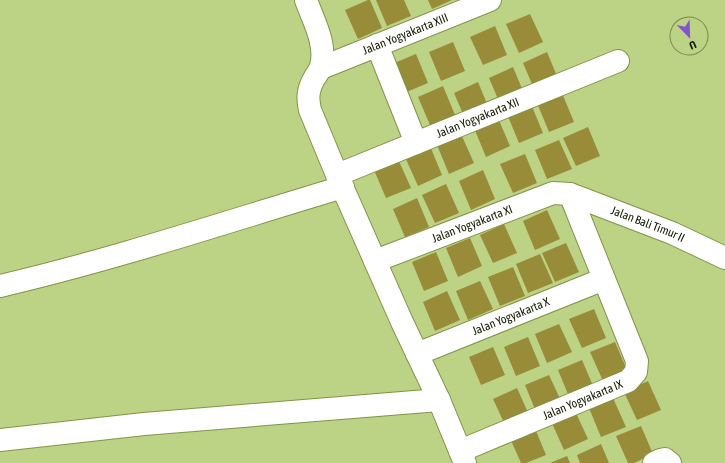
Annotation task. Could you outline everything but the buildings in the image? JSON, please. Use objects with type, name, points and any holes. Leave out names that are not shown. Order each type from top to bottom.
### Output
[{"type":"street","points":[[306,0],[321,42],[323,54],[321,68],[308,91],[307,99],[310,110],[375,261],[439,400],[463,457]]},
{"type":"street","name":"Jalan Yogyakarta XIII","points":[[321,68],[490,0]]},
{"type":"street","points":[[377,45],[416,143]]},
{"type":"street","name":"Jalan Yogyakarta XII","points":[[0,286],[39,277],[118,255],[340,181],[416,143],[618,61]]},
{"type":"street","name":"Jalan Yogyakarta XI","points":[[375,261],[553,193],[570,194]]},
{"type":"street","name":"Jalan Bali Timur II","points":[[570,194],[672,233],[725,258]]},
{"type":"street","name":"Jalan Yogyakarta IX","points":[[463,457],[628,381],[636,372],[637,361],[570,194]]},
{"type":"street","name":"Jalan Yogyakarta X","points":[[417,354],[604,279]]},
{"type":"street","points":[[0,440],[144,424],[439,400]]},
{"type":"street","points":[[654,463],[665,459],[670,463]]}]
